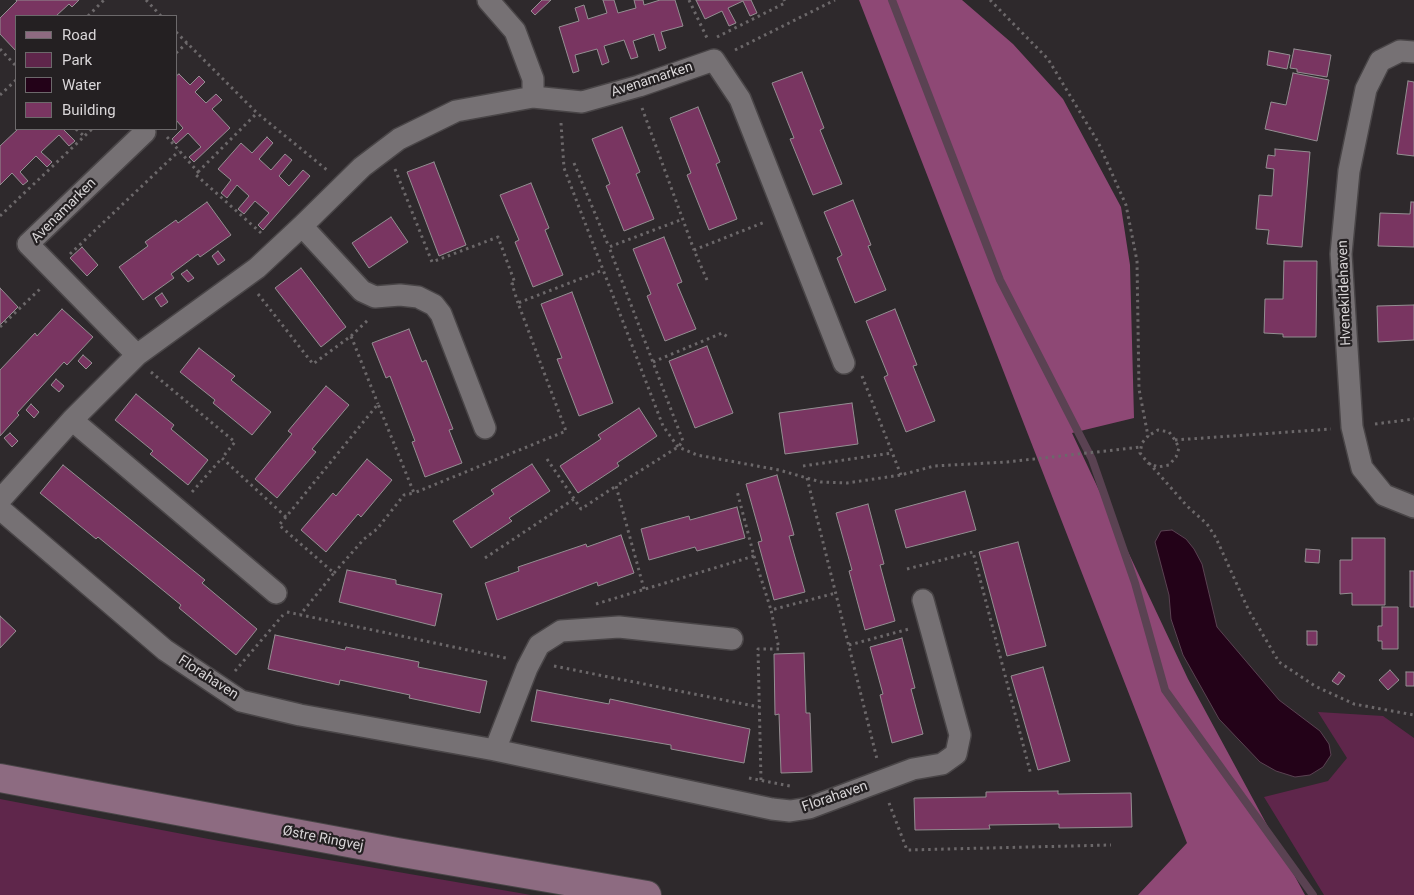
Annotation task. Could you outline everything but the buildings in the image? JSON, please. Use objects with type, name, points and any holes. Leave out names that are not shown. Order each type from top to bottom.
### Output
[{"type":"main road","name":"Østre Ringvej","points":[[0,778],[396,852],[647,895]]},
{"type":"street","points":[[488,0],[515,31],[533,79],[533,97]]},
{"type":"street","points":[[711,50],[740,99],[844,363]]},
{"type":"street","name":"Avenamarken","points":[[0,500],[72,420],[137,355],[257,268],[362,166],[399,139],[456,110],[533,97],[582,102],[639,86],[711,50]]},
{"type":"street","name":"Hvenekildehaven","points":[[1414,52],[1400,51],[1380,61],[1366,89],[1349,171],[1341,254],[1352,427],[1362,468],[1384,495],[1414,507]]},
{"type":"street","name":"Avenamarken","points":[[137,355],[28,244],[154,133]]},
{"type":"street","points":[[302,226],[362,291],[375,297],[400,295],[418,297],[434,305],[441,314],[485,428]]},
{"type":"street","points":[[72,420],[177,509],[281,605]]},
{"type":"street","name":"Florahaven","points":[[0,508],[165,650],[241,701],[300,715],[495,750],[772,810],[790,811],[809,808],[912,769],[942,764],[956,754],[960,735],[928,624],[923,600]]},
{"type":"street","points":[[495,750],[527,668],[539,645],[561,632],[619,627],[732,639]]},
{"type":"path","points":[[89,15],[104,0]]},
{"type":"path","points":[[146,0],[160,15]]},
{"type":"path","points":[[689,0],[711,50],[835,0]]},
{"type":"path","points":[[990,0],[1054,67],[1098,142],[1126,205],[1137,261],[1139,389],[1148,436]]},
{"type":"path","points":[[178,34],[257,112],[344,184]]},
{"type":"path","points":[[178,51],[187,43]]},
{"type":"path","points":[[0,49],[15,65]]},
{"type":"path","points":[[0,95],[15,81]]},
{"type":"path","points":[[560,100],[564,168],[663,426],[678,447],[697,455],[779,470],[821,482],[847,483],[901,475],[934,466],[1007,462],[1141,448]]},
{"type":"path","points":[[635,110],[649,105]]},
{"type":"path","points":[[642,108],[694,250],[708,280]]},
{"type":"path","points":[[257,112],[195,174],[263,235]]},
{"type":"path","points":[[552,121],[570,121]]},
{"type":"path","points":[[77,130],[84,136]]},
{"type":"path","points":[[0,216],[91,130]]},
{"type":"path","points":[[154,133],[180,151],[198,172]]},
{"type":"path","points":[[67,257],[180,151]]},
{"type":"path","points":[[547,459],[581,509],[678,447],[683,441],[609,247],[574,163]]},
{"type":"path","points":[[300,615],[364,539],[377,530],[404,495],[414,493],[566,430],[518,303],[512,284],[516,283],[498,238],[432,262],[394,166],[388,172]]},
{"type":"path","points":[[694,250],[767,221],[764,212]]},
{"type":"path","points":[[609,247],[683,219]]},
{"type":"path","points":[[518,303],[603,270]]},
{"type":"path","points":[[0,327],[42,287]]},
{"type":"path","points":[[265,288],[258,294],[313,364],[351,336],[372,317]]},
{"type":"path","points":[[653,362],[722,332],[729,338]]},
{"type":"path","points":[[351,336],[414,493]]},
{"type":"path","points":[[844,363],[860,372],[901,475]]},
{"type":"path","points":[[144,379],[151,372],[234,442],[177,509]]},
{"type":"path","points":[[334,573],[279,525],[378,404]]},
{"type":"path","points":[[1175,440],[1352,427],[1414,419]]},
{"type":"path","points":[[1148,463],[1158,467],[1169,465],[1176,458],[1179,448],[1169,432],[1158,430],[1148,436],[1141,448],[1140,454],[1148,463],[1187,506],[1207,524],[1220,546],[1249,610],[1279,662],[1315,686],[1354,704],[1414,714]]},
{"type":"path","points":[[803,466],[892,453]]},
{"type":"path","points":[[222,458],[286,517]]},
{"type":"path","points":[[807,478],[877,760],[868,763]]},
{"type":"path","points":[[616,486],[644,589]]},
{"type":"path","points":[[737,491],[754,556],[771,610],[779,648],[758,649],[760,780]]},
{"type":"path","points":[[485,558],[574,499]]},
{"type":"path","points":[[907,569],[973,552],[995,646],[1031,775]]},
{"type":"path","points":[[591,605],[754,556]]},
{"type":"path","points":[[974,586],[981,584]]},
{"type":"path","points":[[771,610],[836,593]]},
{"type":"path","points":[[242,677],[233,674],[281,605],[300,615],[511,659]]},
{"type":"path","points":[[849,645],[928,624]]},
{"type":"path","points":[[552,666],[759,707]]},
{"type":"path","points":[[1009,710],[1014,709]]},
{"type":"path","points":[[741,777],[797,787]]},
{"type":"path","points":[[880,782],[907,850],[1111,846]]},
{"type":"green space","points":[[1318,712],[1383,716],[1414,738],[1414,895],[1324,895],[1264,797],[1328,781],[1347,758]]},
{"type":"green space","points":[[0,799],[219,841],[531,895],[0,895]]},
{"type":"shaded area","points":[[859,0],[962,0],[1013,44],[1063,99],[1121,207],[1130,265],[1134,418],[1072,433],[1188,679],[1305,895],[1138,895],[1187,843]]},
{"type":"water","points":[[1172,530],[1186,539],[1202,564],[1217,627],[1279,700],[1320,731],[1329,744],[1331,755],[1323,767],[1310,775],[1295,777],[1276,771],[1260,762],[1219,719],[1183,655],[1171,619],[1169,595],[1155,542],[1161,531]]},
{"type":"waterway","points":[[892,0],[1000,280],[1092,459],[1135,583],[1165,690],[1313,895]]}]
